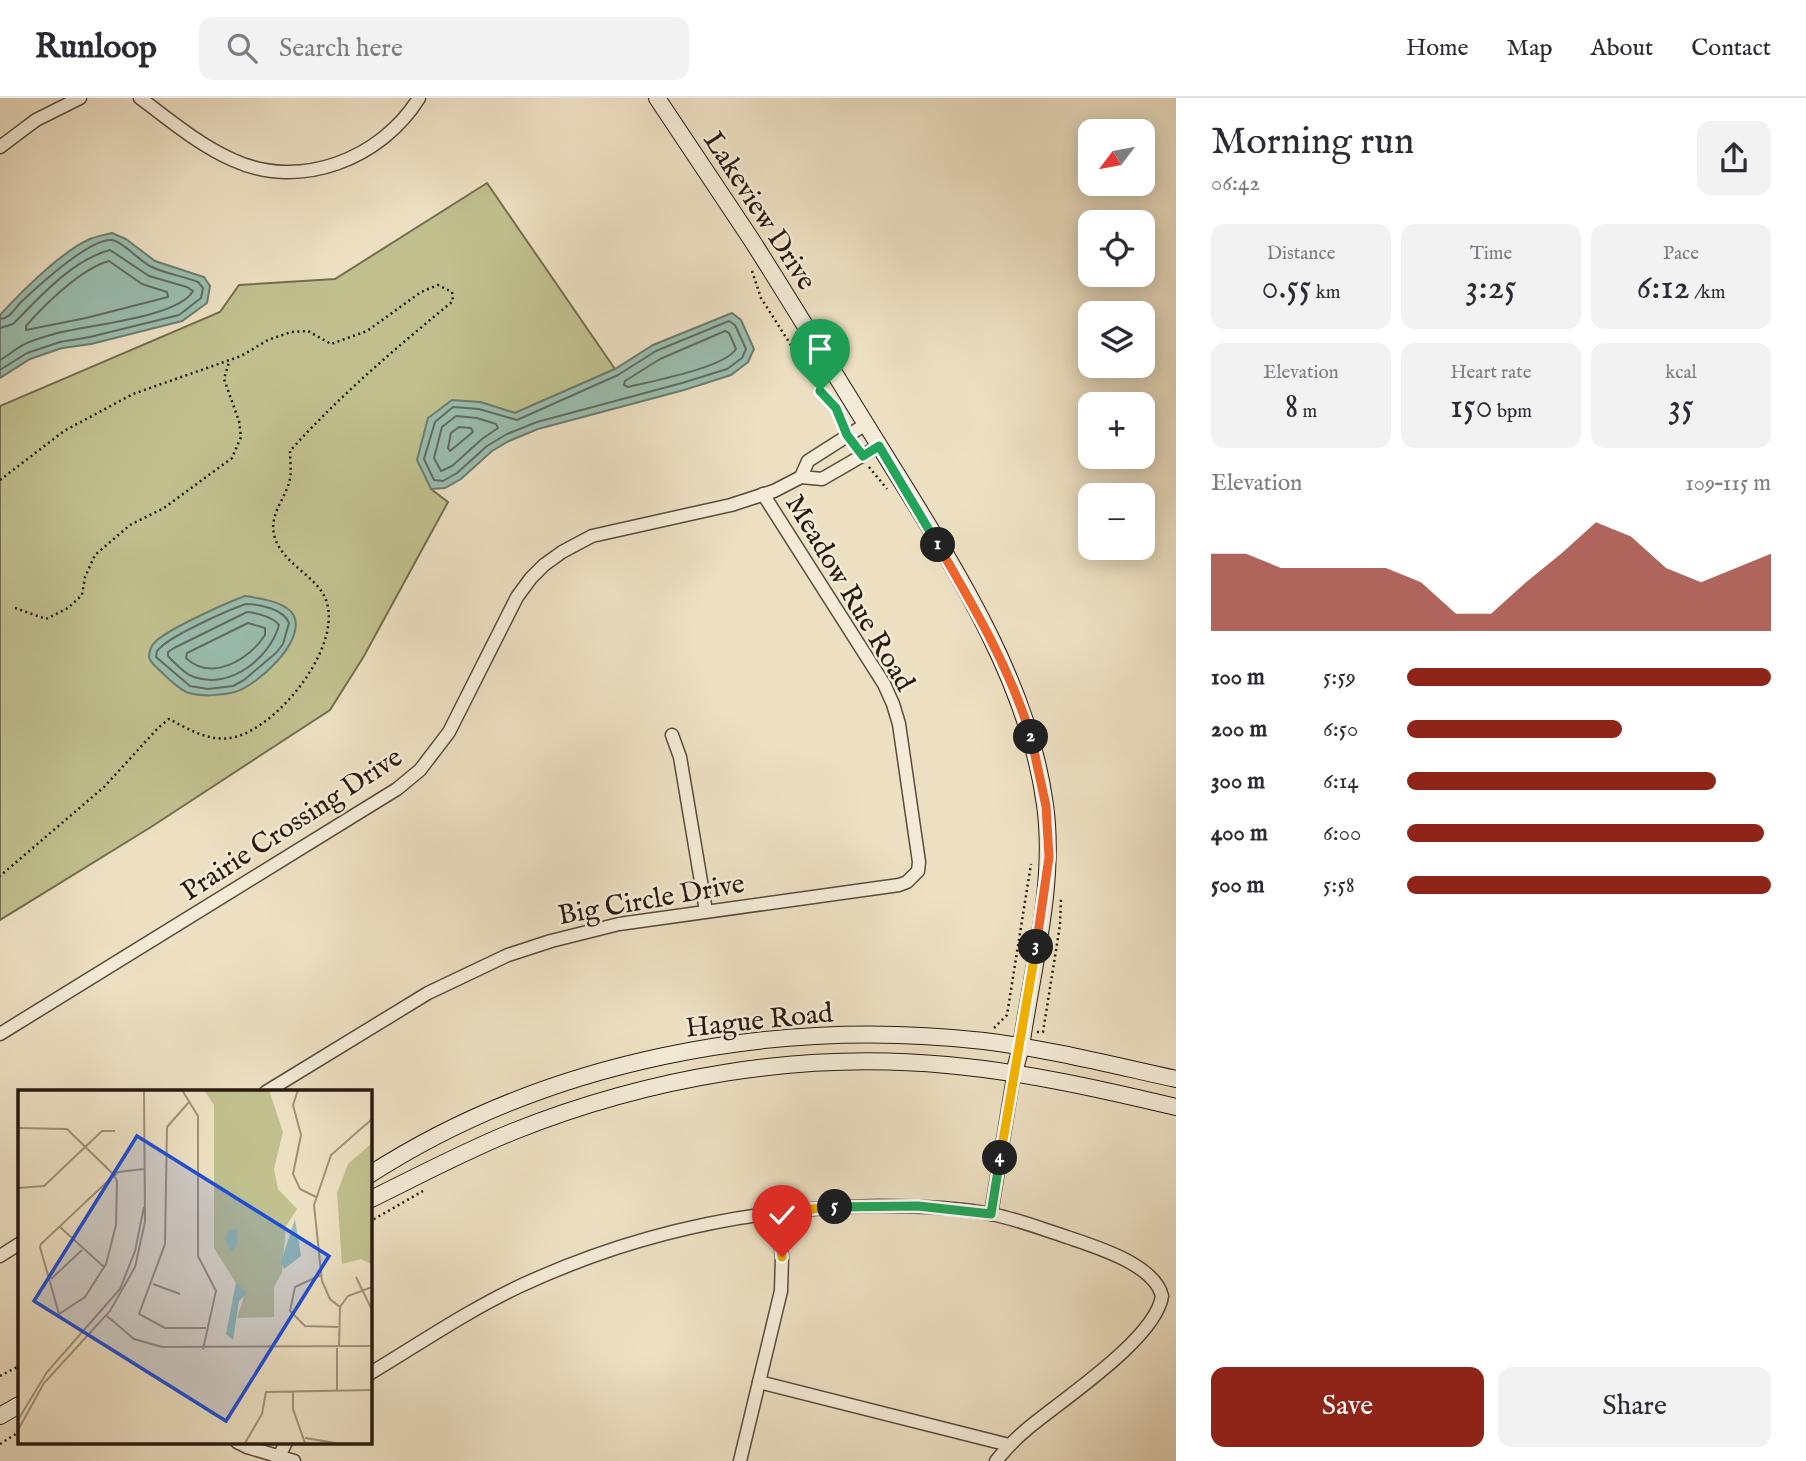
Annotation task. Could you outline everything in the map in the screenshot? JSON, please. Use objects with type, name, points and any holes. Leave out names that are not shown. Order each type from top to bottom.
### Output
[{"type":"main road","name":"Lakeview Drive","points":[[657,98],[752,241],[866,424],[981,618],[1014,687],[1034,748],[1046,806],[1049,857],[1021,1047],[1014,1073]]},
{"type":"main road","name":"Hague Road","points":[[371,1174],[412,1147],[496,1109],[606,1071],[674,1054],[757,1041],[866,1035],[946,1038],[1021,1047],[1176,1079]]},
{"type":"main road","name":"Hague Road","points":[[371,1199],[513,1132],[596,1103],[659,1086],[763,1068],[842,1062],[946,1064],[1046,1077],[1176,1107]]},
{"type":"main road","points":[[0,1416],[18,1406]]},
{"type":"street","points":[[0,147],[29,124],[80,98]]},
{"type":"street","points":[[140,98],[196,139],[226,157],[251,167],[286,172],[320,169],[366,151],[394,130],[419,98]]},
{"type":"street","name":"Prairie Crossing Drive","points":[[801,477],[808,461],[866,424]]},
{"type":"street","name":"Prairie Crossing Drive","points":[[0,1034],[397,789],[420,770],[449,732],[517,597],[531,578],[562,552],[592,536],[702,513],[763,494],[801,477],[822,479],[879,446]]},
{"type":"street","name":"Meadow Rue Road","points":[[763,494],[884,684],[893,704],[899,724],[919,862],[918,871],[912,878]]},
{"type":"street","points":[[672,735],[680,757],[706,911]]},
{"type":"street","name":"Big Circle Drive","points":[[269,1090],[428,993],[508,955],[619,924],[899,885],[912,878]]},
{"type":"street","name":"Lakeview Drive","points":[[991,1214],[1014,1073]]},
{"type":"street","points":[[371,1373],[494,1299],[585,1259],[682,1228],[777,1212],[845,1206],[918,1206],[991,1214],[1112,1254],[1152,1277],[1162,1296],[1158,1311],[1134,1340],[1009,1445],[996,1461]]},
{"type":"street","points":[[740,1461],[782,1283],[777,1212]]},
{"type":"street","points":[[0,1256],[18,1245]]},
{"type":"street","points":[[759,1382],[1009,1445]]},
{"type":"street","points":[[242,1444],[278,1459],[294,1461]]},
{"type":"path","points":[[750,266],[761,298],[820,391],[836,408],[847,435]]},
{"type":"path","points":[[0,480],[64,430],[133,394],[229,361],[268,340],[291,332],[308,331],[331,344],[367,331],[421,292],[438,285],[452,292],[453,301],[369,371],[290,451],[290,481],[273,517],[275,538],[285,555],[316,585],[326,600],[329,625],[318,657],[302,686],[259,727],[235,737],[218,738],[199,734],[169,719],[104,787],[0,876]]},
{"type":"path","points":[[15,608],[46,619],[68,608],[82,595],[85,577],[95,555],[130,525],[164,508],[232,458],[241,437],[239,421],[224,379],[229,361]]},
{"type":"path","points":[[863,456],[870,471],[889,493]]},
{"type":"path","points":[[994,1028],[1007,1014],[1032,859]]},
{"type":"path","points":[[371,1221],[430,1188]]},
{"type":"path","points":[[0,1376],[18,1367]]},
{"type":"path","points":[[0,1444],[18,1433]]},
{"type":"green space","points":[[487,183],[615,369],[515,413],[480,402],[431,489],[448,502],[364,656],[330,710],[151,827],[0,920],[0,406],[220,312],[239,285],[335,279]]},
{"type":"water","points":[[112,233],[126,239],[155,261],[204,277],[210,286],[207,303],[182,321],[91,344],[62,348],[30,359],[0,378],[0,315],[30,284],[67,253],[90,239]]},
{"type":"water","points":[[732,313],[741,320],[754,349],[748,362],[731,375],[538,429],[492,451],[461,479],[445,488],[431,489],[417,460],[428,418],[452,400],[480,402],[515,413],[615,369],[653,345]]},
{"type":"water","points":[[245,596],[286,607],[294,616],[296,626],[286,650],[277,662],[255,681],[235,692],[197,695],[186,692],[173,683],[153,664],[149,658],[150,650],[162,637]]},
{"type":"route","points":[[782,1257],[777,1212],[845,1206],[918,1206],[991,1214],[1014,1073],[1021,1047],[1049,857],[1041,775],[1025,716],[981,618],[879,446],[863,456],[847,435],[836,408],[820,391]]}]
